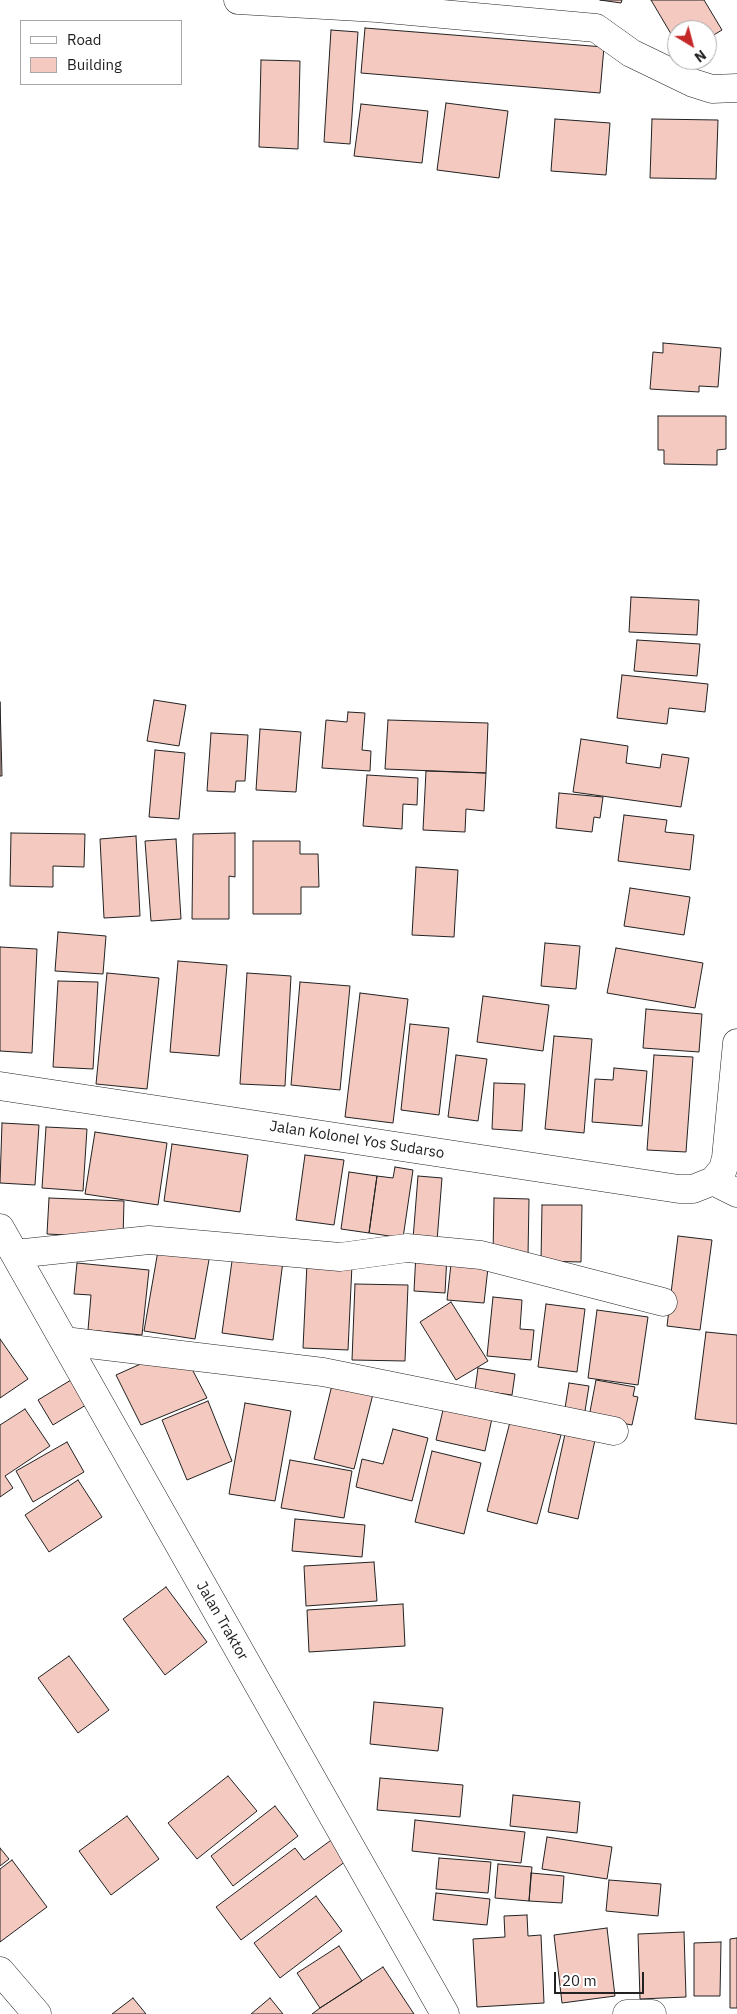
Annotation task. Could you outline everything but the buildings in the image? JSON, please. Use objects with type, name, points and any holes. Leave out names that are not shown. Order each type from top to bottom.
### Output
[{"type":"street","points":[[238,0],[377,8],[596,28],[631,53],[693,83],[712,89],[737,88]]},
{"type":"street","points":[[725,1187],[723,1169],[726,1158],[737,1043]]},
{"type":"street","name":"Jalan Kolonel Yos Sudarso","points":[[0,1086],[679,1189],[725,1187]]},
{"type":"street","name":"Jalan Traktor","points":[[0,1228],[445,2014]]},
{"type":"street","points":[[15,1254],[149,1240],[340,1257],[406,1248],[481,1255],[662,1302]]},
{"type":"street","points":[[64,1341],[323,1372],[614,1430]]},
{"type":"street","points":[[0,1971],[36,2014]]},
{"type":"street","points":[[627,2014],[652,2014]]}]
